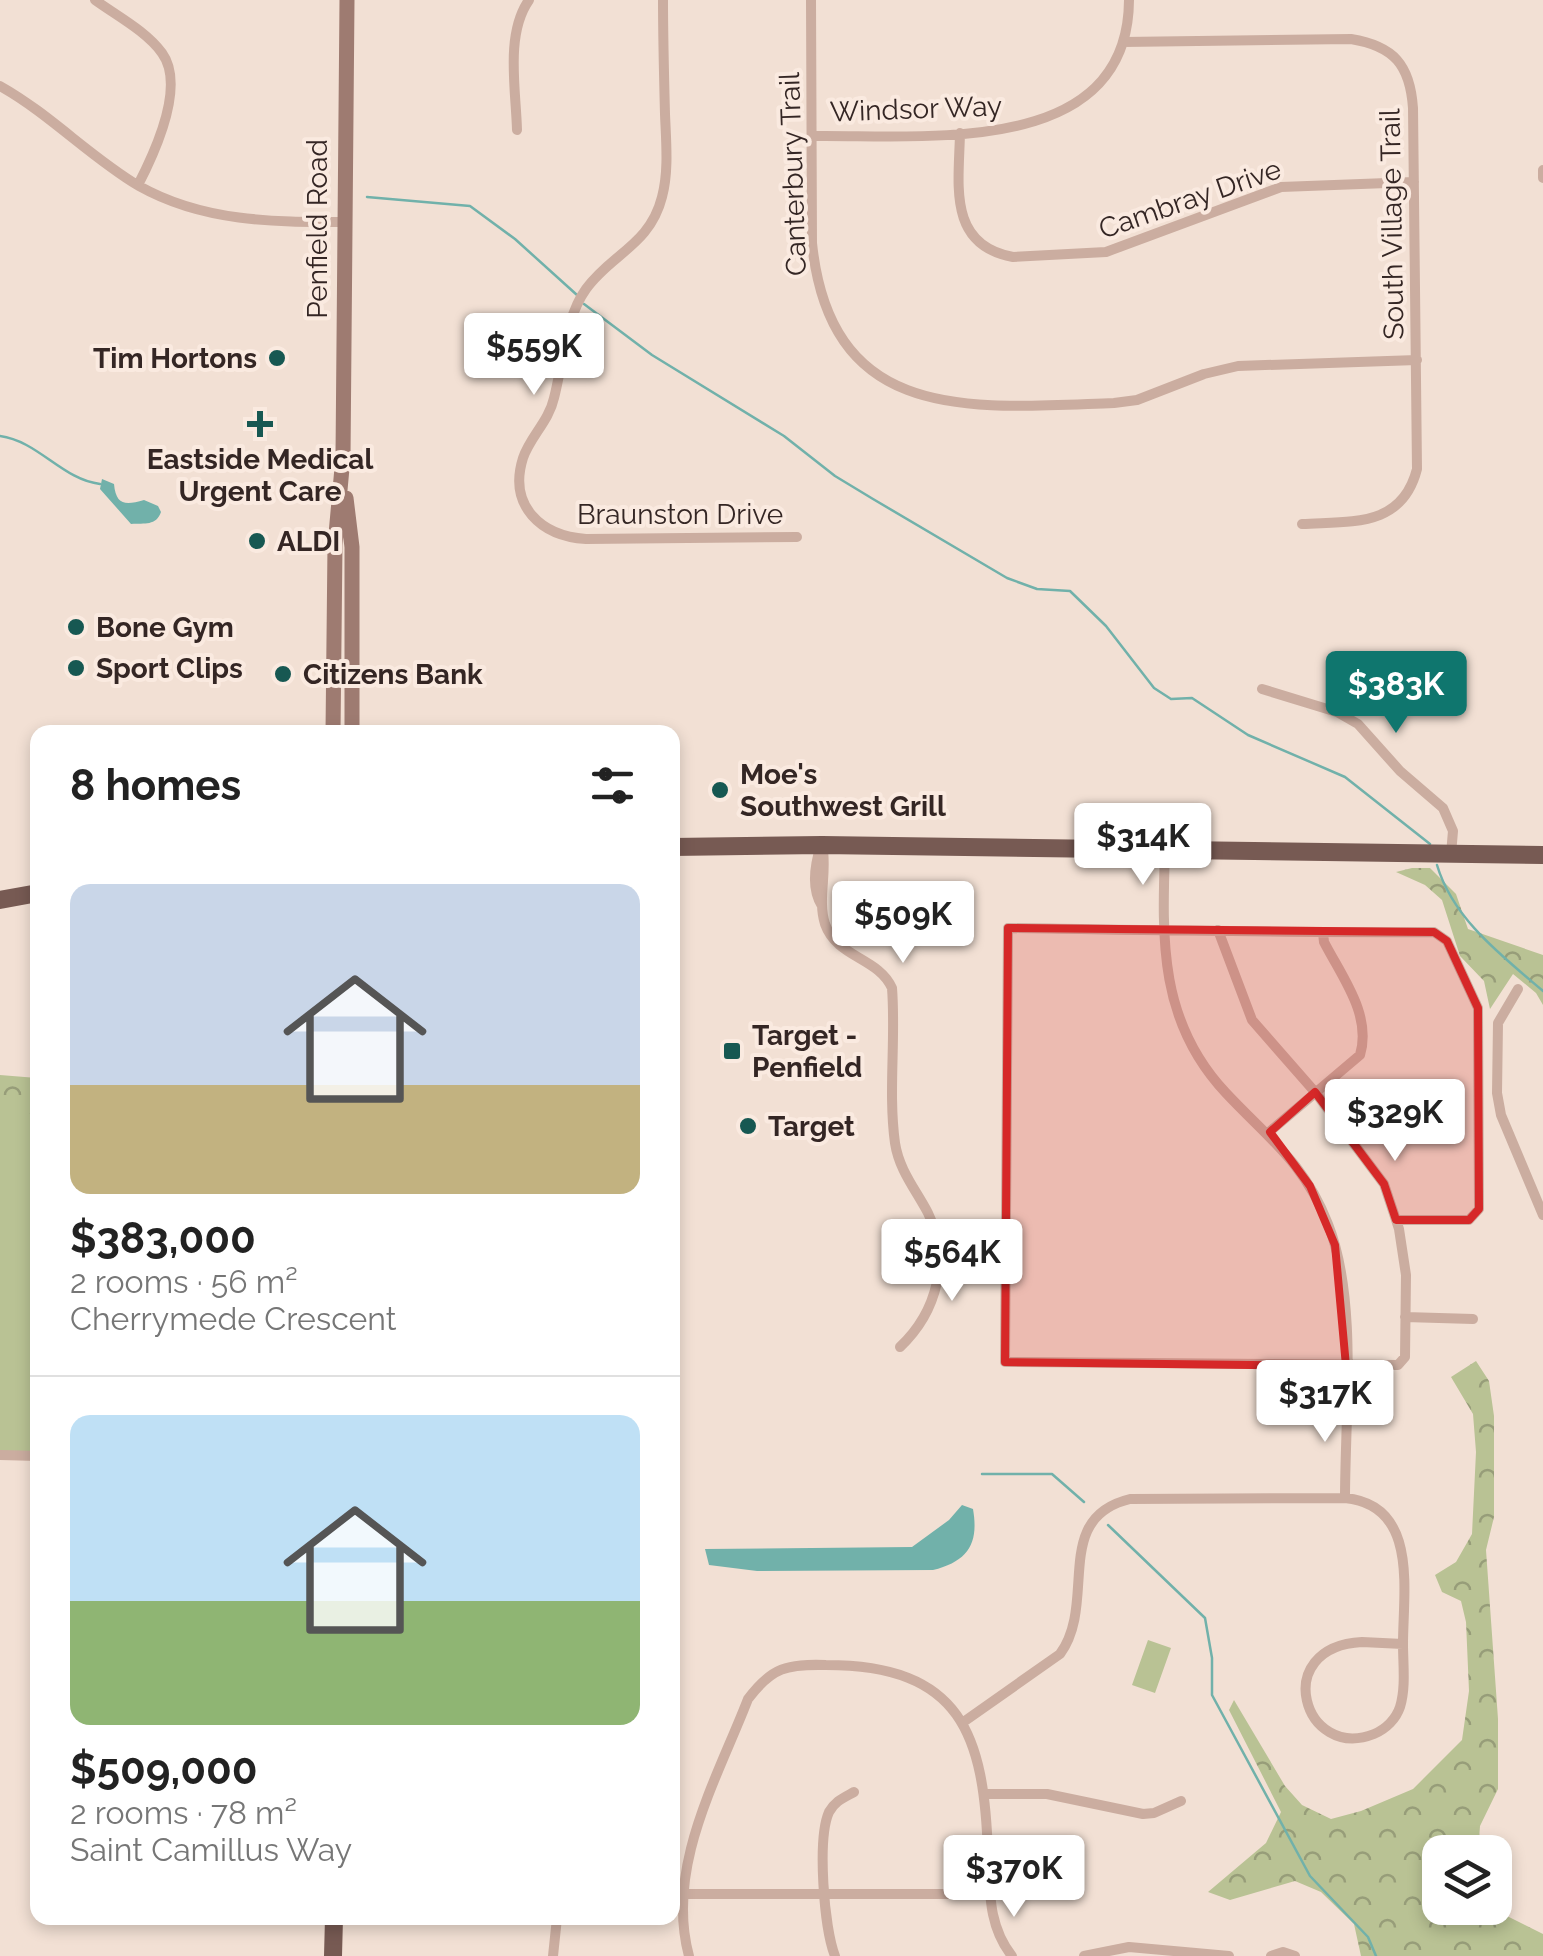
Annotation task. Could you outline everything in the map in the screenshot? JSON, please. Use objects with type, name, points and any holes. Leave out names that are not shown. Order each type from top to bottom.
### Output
[{"type":"main road","name":"Penfield Road","points":[[333,725],[335,545],[343,459],[346,0]]},
{"type":"main road","name":"Penfield Road","points":[[343,459],[352,547],[352,725]]},
{"type":"main road","points":[[680,846],[1543,855]]},
{"type":"main road","points":[[0,900],[30,894]]},
{"type":"main road","points":[[333,1956],[334,1925]]},
{"type":"street","points":[[95,0],[160,50],[172,74],[170,100],[138,185]]},
{"type":"street","points":[[517,130],[516,38],[529,0]]},
{"type":"street","name":"Braunston Drive","points":[[662,0],[666,166],[662,198],[642,236],[580,298],[553,404],[523,459],[521,489],[534,519],[561,536],[797,537]]},
{"type":"street","name":"Canterbury Trail","points":[[812,0],[812,243],[819,290],[845,342],[876,372],[938,402],[978,406],[1114,403],[1137,400],[1204,374],[1238,366],[1417,360]]},
{"type":"street","name":"Windsor Way","points":[[812,136],[1002,130],[1062,111],[1092,90],[1112,64],[1123,42],[1129,0]]},
{"type":"street","name":"South Village Trail","points":[[1123,42],[1351,39],[1380,46],[1401,64],[1412,88],[1418,470],[1408,494],[1390,512],[1376,517],[1302,524]]},
{"type":"street","points":[[0,86],[138,185],[184,205],[264,222],[344,222]]},
{"type":"street","name":"Cambray Drive","points":[[960,133],[959,202],[966,228],[989,250],[1013,257],[1106,252],[1280,187],[1414,182]]},
{"type":"street","points":[[1543,170],[1543,178]]},
{"type":"street","points":[[1262,689],[1337,712],[1358,724],[1400,771],[1443,808],[1453,831],[1452,854]]},
{"type":"street","points":[[822,845],[822,907],[826,925],[837,943],[882,970],[892,988],[895,1139],[902,1167],[937,1238],[937,1288],[926,1316],[900,1347]]},
{"type":"street","points":[[1165,849],[1162,928],[1169,986],[1190,1041],[1224,1092],[1290,1156],[1310,1186],[1332,1235],[1344,1281],[1344,1498]]},
{"type":"street","points":[[1218,930],[1252,1020],[1316,1092],[1384,1184],[1396,1220],[1406,1275],[1405,1357],[1398,1365],[1346,1366],[1005,1362],[1008,928],[1434,932],[1447,941],[1478,1008],[1479,1209],[1469,1220],[1396,1220]]},
{"type":"street","points":[[1268,1134],[1360,1055],[1366,1037],[1362,1018],[1323,933]]},
{"type":"street","points":[[1518,988],[1498,1024],[1497,1093],[1501,1114],[1543,1215]]},
{"type":"street","points":[[1405,1318],[1473,1319]]},
{"type":"street","points":[[0,1455],[30,1456]]},
{"type":"street","points":[[962,1723],[1051,1663],[1069,1642],[1079,1606],[1084,1534],[1102,1511],[1115,1504],[1160,1496],[1344,1498],[1370,1503],[1396,1532],[1403,1564],[1403,1690],[1396,1717],[1376,1733],[1337,1736],[1324,1730],[1310,1710],[1306,1690],[1310,1668],[1322,1652],[1345,1643],[1402,1644]]},
{"type":"street","points":[[680,1887],[692,1842],[748,1699],[762,1680],[794,1664],[870,1666],[914,1680],[946,1703],[972,1738],[986,1794],[994,1926],[1012,1956]]},
{"type":"street","points":[[835,1956],[828,1937],[824,1896],[824,1827],[833,1806],[854,1792]]},
{"type":"street","points":[[986,1794],[1047,1794],[1143,1814],[1182,1800]]},
{"type":"street","points":[[680,1894],[990,1894]]},
{"type":"street","points":[[680,1906],[689,1956]]},
{"type":"street","points":[[552,1956],[556,1925]]},
{"type":"street","points":[[1084,1956],[1129,1948],[1230,1956]]},
{"type":"street","points":[[1270,1956],[1283,1952],[1295,1956]]},
{"type":"highlighted area","points":[[1008,928],[1434,932],[1447,941],[1478,1008],[1479,1209],[1469,1220],[1396,1220],[1384,1184],[1315,1092],[1270,1132],[1310,1186],[1335,1245],[1346,1366],[1005,1362]]},
{"type":"green space","points":[[1430,868],[1456,894],[1468,929],[1543,955],[1543,1005],[1536,993],[1513,974],[1490,1009],[1484,981],[1460,956],[1442,900],[1425,885],[1396,872]]},
{"type":"green space","points":[[0,1075],[30,1077],[30,1114],[0,1113]]},
{"type":"green space","points":[[0,1096],[30,1096],[30,1452],[0,1451]]},
{"type":"green space","points":[[1476,1361],[1489,1381],[1494,1416],[1494,1517],[1486,1550],[1498,1719],[1498,1789],[1479,1835],[1422,1835],[1422,1925],[1512,1925],[1512,1918],[1543,1934],[1543,1956],[1361,1956],[1354,1924],[1321,1892],[1295,1881],[1230,1900],[1208,1892],[1266,1843],[1281,1812],[1229,1710],[1234,1700],[1285,1786],[1302,1805],[1331,1819],[1413,1789],[1462,1740],[1469,1691],[1466,1622],[1461,1601],[1442,1592],[1435,1575],[1456,1562],[1472,1534],[1476,1452],[1473,1414],[1451,1377]]},
{"type":"green space","points":[[1148,1640],[1171,1648],[1155,1693],[1132,1685]]},
{"type":"water","points":[[102,479],[114,484],[123,502],[144,500],[158,506],[159,516],[149,523],[131,524],[100,489]]},
{"type":"water","points":[[962,1505],[973,1509],[972,1541],[955,1562],[933,1570],[757,1571],[709,1565],[705,1549],[912,1547],[949,1520]]},
{"type":"waterway","points":[[367,197],[470,206],[515,239],[577,295]]},
{"type":"waterway","points":[[584,304],[652,355],[784,436],[835,476],[873,499],[1007,578],[1037,589],[1070,591],[1106,626],[1154,688],[1171,699],[1192,698],[1248,735],[1345,777],[1430,844]]},
{"type":"waterway","points":[[0,436],[26,445],[74,476],[100,484]]},
{"type":"waterway","points":[[1437,865],[1444,884],[1467,919],[1543,991]]},
{"type":"waterway","points":[[982,1474],[1052,1474],[1084,1502]]},
{"type":"waterway","points":[[1108,1525],[1205,1618],[1212,1658],[1212,1695],[1310,1876],[1368,1937],[1376,1956]]},
{"type":"place","name":"Tim Hortons","points":[[277,358]]},
{"type":"place","name":"Eastside Medical Urgent Care","points":[[260,424]]},
{"type":"place","name":"ALDI","points":[[257,541]]},
{"type":"place","name":"Bone Gym","points":[[76,627]]},
{"type":"place","name":"Sport Clips","points":[[76,668]]},
{"type":"place","name":"Citizens Bank","points":[[283,674]]},
{"type":"place","name":"Moe's Southwest Grill","points":[[720,790]]},
{"type":"place","name":"Target - Penfield","points":[[732,1051]]},
{"type":"place","name":"Target","points":[[748,1126]]}]
